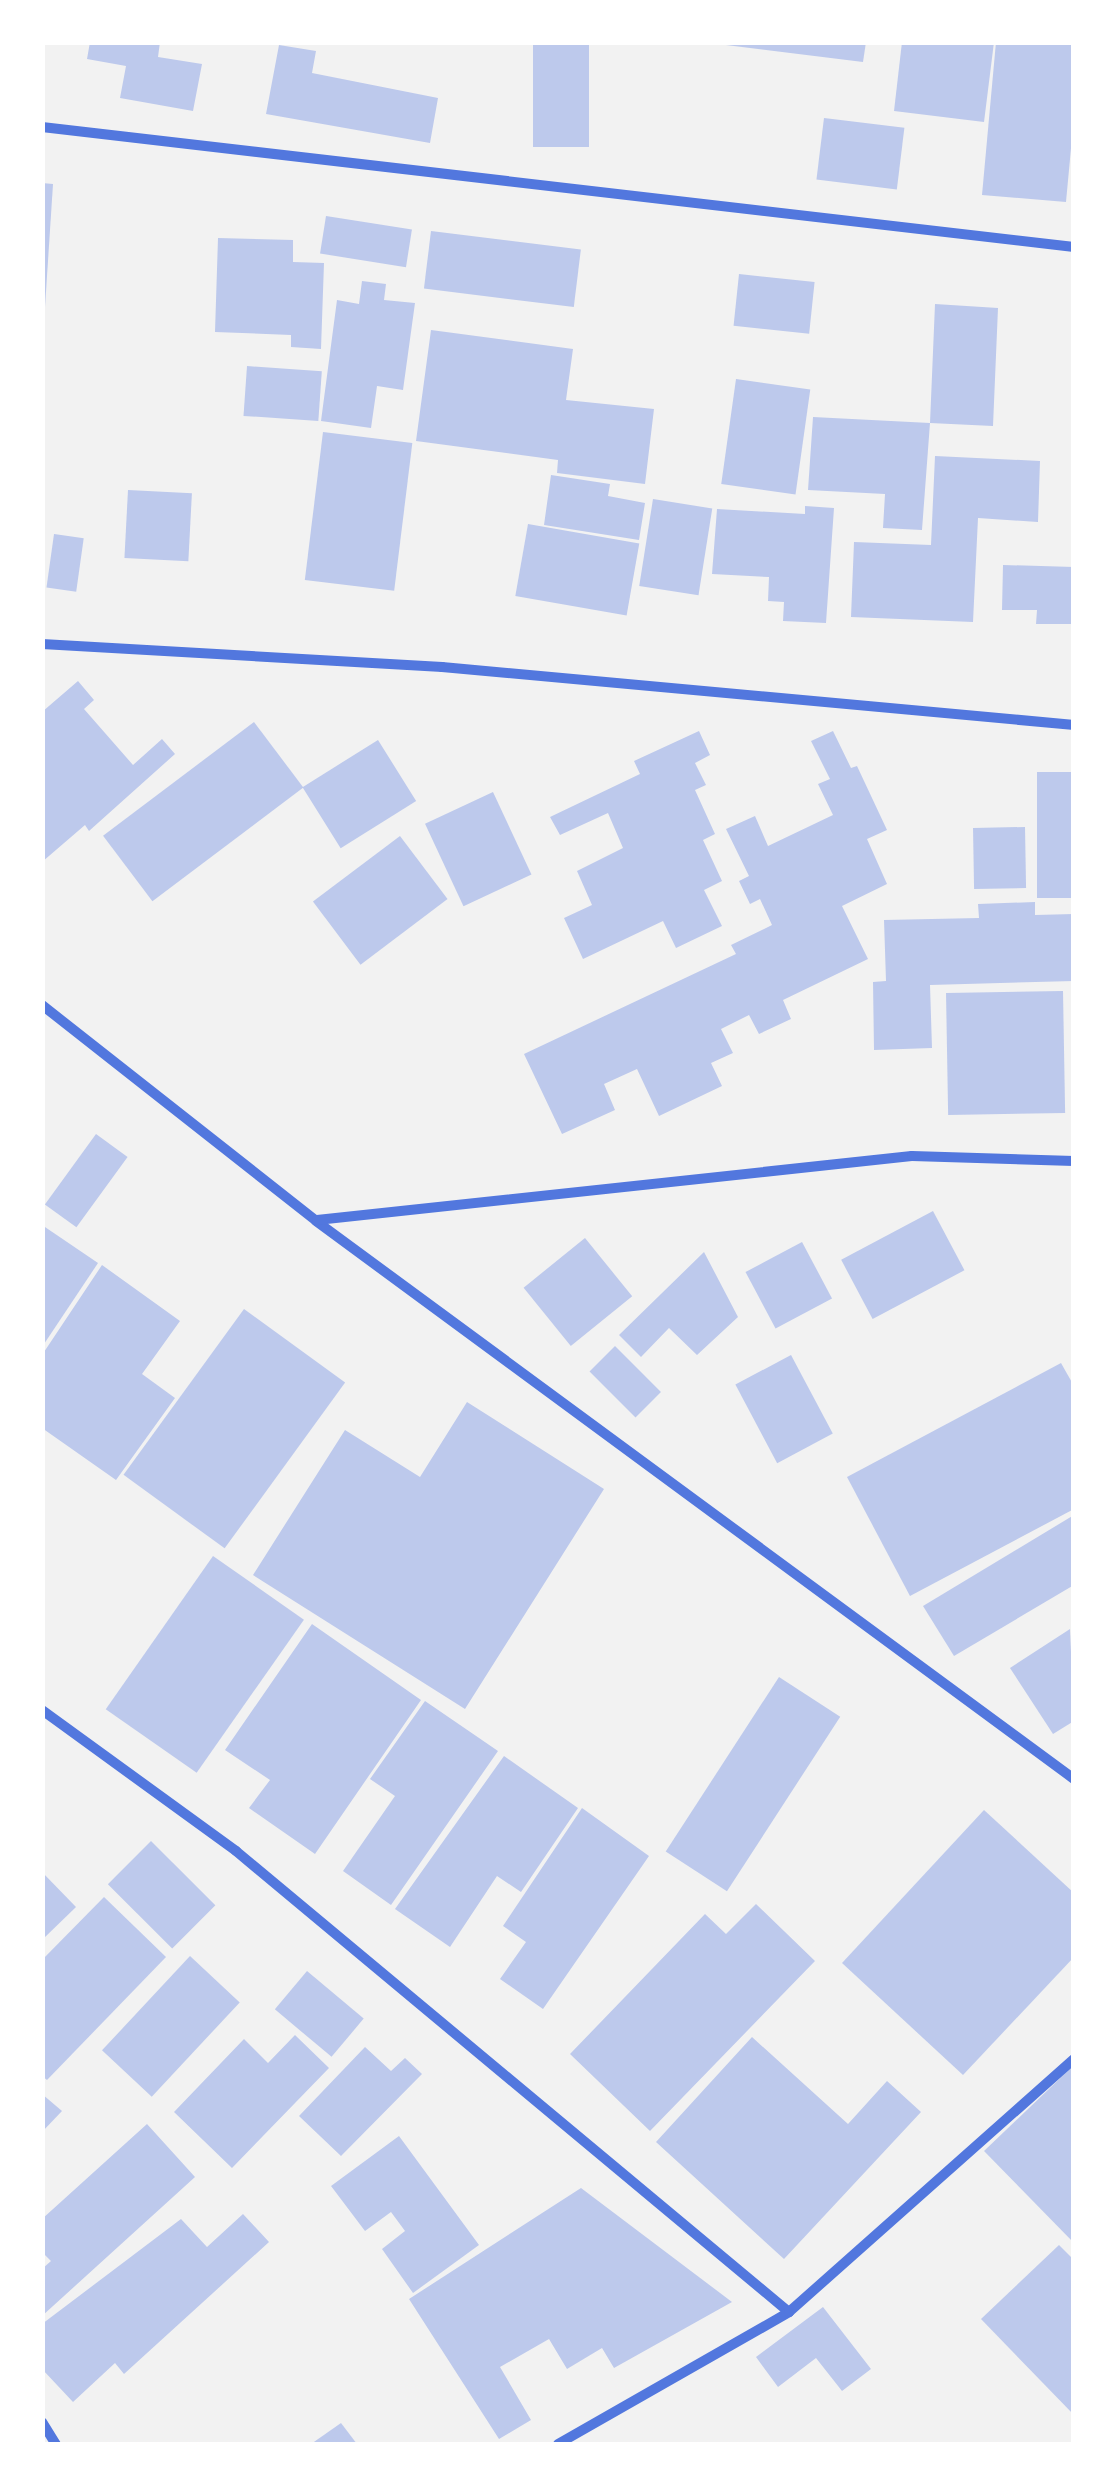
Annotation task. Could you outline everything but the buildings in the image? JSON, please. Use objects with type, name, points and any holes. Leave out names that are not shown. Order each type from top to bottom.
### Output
[{"type":"street","points":[[42,126],[1074,247]]},
{"type":"street","points":[[42,644],[442,667],[1074,724]]},
{"type":"street","points":[[42,1005],[316,1220],[1074,1779]]},
{"type":"street","points":[[316,1220],[912,1156],[1074,1161]]},
{"type":"street","points":[[42,1710],[236,1851],[789,2312]]},
{"type":"street","points":[[558,2444],[789,2312],[1074,2059]]},
{"type":"street","points":[[42,2422],[56,2444]]}]
